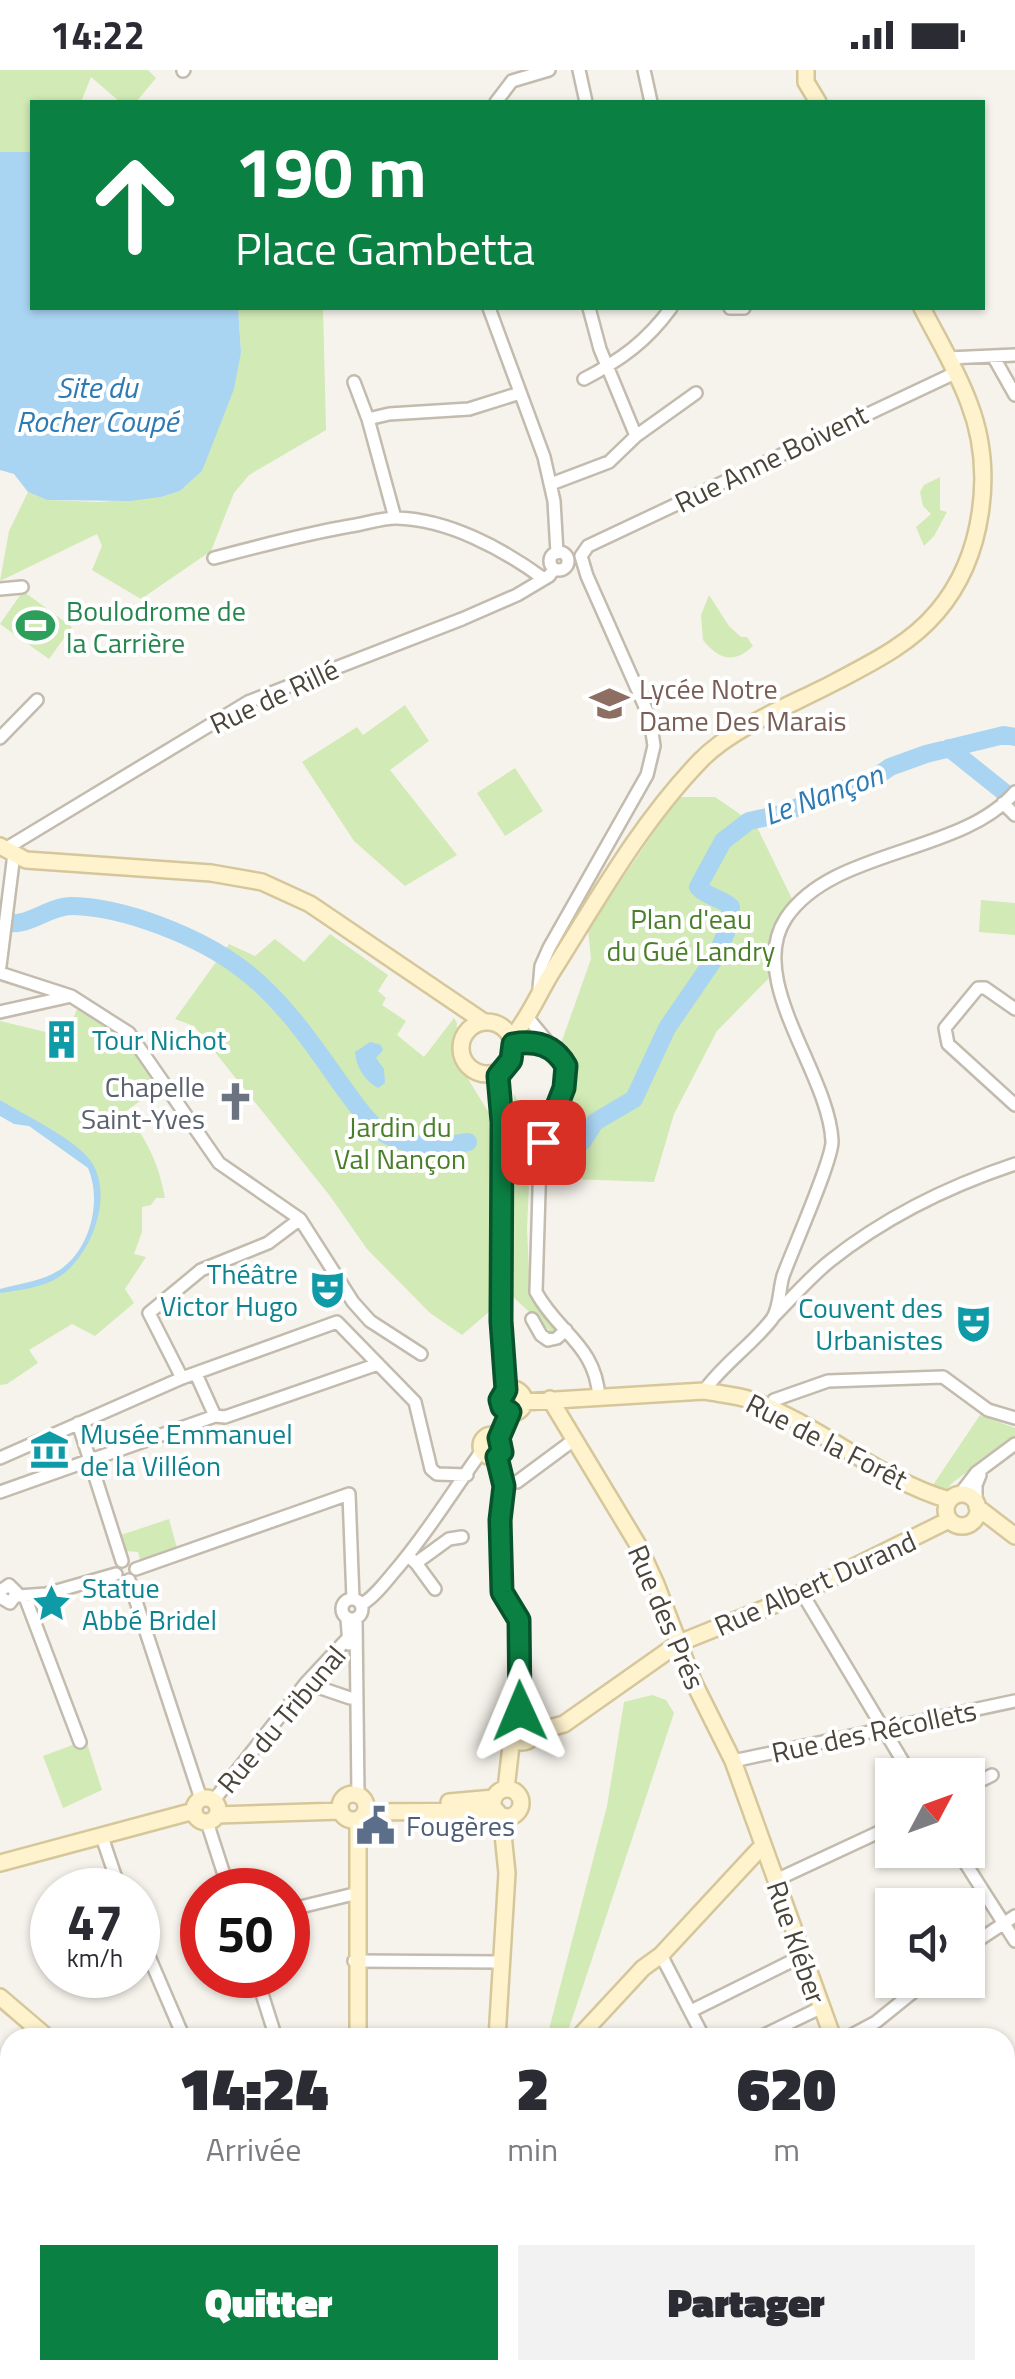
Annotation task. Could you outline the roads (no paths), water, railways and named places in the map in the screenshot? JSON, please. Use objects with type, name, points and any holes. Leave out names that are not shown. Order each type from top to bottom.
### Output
[{"type":"main road","points":[[806,70],[806,82],[817,100]]},
{"type":"main road","points":[[817,70],[814,84],[818,100]]},
{"type":"main road","points":[[476,1025],[461,1044],[464,1060],[476,1072],[491,1073],[511,1060],[509,1036],[523,1012],[627,855],[678,784],[704,756],[733,736],[886,655],[918,632],[952,590],[974,540],[982,496],[982,456],[976,427],[952,365],[923,310]]},
{"type":"main road","points":[[6,850],[26,860],[211,873],[262,882],[310,904],[457,1005],[476,1025],[509,1036]]},
{"type":"main road","points":[[509,1036],[527,1017],[542,985]]},
{"type":"main road","points":[[491,1073],[502,1122],[501,1321],[506,1390],[520,1392],[494,1436],[503,1448],[489,1454],[503,1481],[502,1592],[519,1620],[532,1738],[516,1740]]},
{"type":"main road","name":"Rue de la Forêt","points":[[512,1407],[550,1399],[704,1391],[746,1398],[874,1466],[955,1497]]},
{"type":"main road","name":"Rue des Prés","points":[[550,1399],[638,1544],[710,1718],[733,1761],[763,1845]]},
{"type":"main road","points":[[976,1510],[964,1526],[949,1520],[946,1508],[955,1497],[969,1496],[976,1510],[1015,1537]]},
{"type":"main road","name":"Rue Albert Durand","points":[[530,1724],[581,1712],[679,1643],[802,1592],[949,1520]]},
{"type":"main road","points":[[497,2028],[508,1852],[505,1803],[516,1740],[510,1725],[530,1724]]},
{"type":"main road","points":[[0,1863],[208,1809],[505,1803]]},
{"type":"main road","points":[[354,1807],[356,2028]]},
{"type":"main road","points":[[587,2028],[763,1845]]},
{"type":"main road","name":"Rue Kléber","points":[[763,1845],[829,2028]]},
{"type":"main road","points":[[0,1997],[36,2028]]},
{"type":"street","points":[[497,100],[510,75],[549,70]]},
{"type":"street","points":[[579,70],[586,100]]},
{"type":"street","points":[[644,70],[651,100]]},
{"type":"street","points":[[490,310],[551,484],[561,561]]},
{"type":"street","points":[[590,310],[607,367],[636,436]]},
{"type":"street","points":[[584,379],[630,353],[654,332],[670,310]]},
{"type":"street","points":[[952,365],[993,356],[1015,356]]},
{"type":"street","points":[[993,356],[1015,395]]},
{"type":"street","name":"Rue Anne Boivent","points":[[585,551],[952,365]]},
{"type":"street","points":[[354,382],[395,518]]},
{"type":"street","points":[[368,419],[469,409],[520,393]]},
{"type":"street","points":[[551,484],[609,462],[636,436],[696,393]]},
{"type":"street","points":[[214,558],[277,541],[395,518],[430,523],[464,534],[503,552],[544,579]]},
{"type":"street","points":[[542,985],[541,966],[549,948],[647,775],[654,746],[650,718],[586,572],[585,551],[561,561]]},
{"type":"street","points":[[561,561],[586,572]]},
{"type":"street","name":"Rue de Rillé","points":[[6,850],[248,702],[462,619],[544,579],[561,561]]},
{"type":"street","points":[[0,589],[22,587]]},
{"type":"street","points":[[1,735],[37,700]]},
{"type":"street","points":[[774,1316],[781,1282],[833,1144],[826,1107],[774,976],[778,933],[787,916],[816,886],[985,818],[1011,798],[1015,815]]},
{"type":"street","points":[[6,850],[0,970],[71,996],[136,1040],[219,1163],[300,1220],[354,1302],[385,1333],[420,1354]]},
{"type":"street","points":[[1015,1009],[985,988],[978,988],[945,1028],[948,1044],[1015,1105]]},
{"type":"street","points":[[0,1012],[71,996]]},
{"type":"street","points":[[527,1017],[562,1059],[567,1072],[540,1158],[536,1292],[588,1354],[596,1372],[599,1398]]},
{"type":"street","points":[[509,1036],[552,1048]]},
{"type":"street","points":[[704,1391],[828,1263],[889,1220],[978,1176],[1015,1164]]},
{"type":"street","points":[[182,1378],[149,1313],[201,1270],[268,1244],[300,1220]]},
{"type":"street","points":[[532,1319],[548,1340],[566,1330]]},
{"type":"street","points":[[0,1458],[182,1378],[336,1322],[419,1408],[431,1469],[437,1474],[467,1474]]},
{"type":"street","points":[[368,1353],[385,1333]]},
{"type":"street","points":[[0,1492],[215,1416],[225,1417],[378,1364]]},
{"type":"street","points":[[196,1374],[215,1416]]},
{"type":"street","points":[[768,1408],[774,1400],[828,1381],[943,1377],[988,1410],[1015,1418]]},
{"type":"street","points":[[78,1423],[122,1561]]},
{"type":"street","points":[[503,1481],[517,1482],[575,1439]]},
{"type":"street","points":[[955,1497],[984,1466],[1015,1444]]},
{"type":"street","points":[[352,1618],[343,1614],[342,1606],[370,1600],[412,1559],[467,1474],[489,1454]]},
{"type":"street","points":[[976,1510],[976,1486],[984,1466]]},
{"type":"street","points":[[122,1561],[116,1567],[120,1579],[349,1494],[360,1614],[352,1618]]},
{"type":"street","points":[[412,1559],[462,1537]]},
{"type":"street","points":[[412,1559],[436,1589]]},
{"type":"street","points":[[122,1561],[131,1562],[223,1868]]},
{"type":"street","points":[[0,1572],[1,1594],[10,1603],[21,1596],[116,1574]]},
{"type":"street","points":[[802,1592],[900,1758]]},
{"type":"street","points":[[21,1596],[80,1742]]},
{"type":"street","points":[[352,1618],[348,1638],[354,1807]]},
{"type":"street","points":[[352,1618],[354,1807]]},
{"type":"street","name":"Rue du Tribunal","points":[[208,1809],[306,1683],[348,1638]]},
{"type":"street","points":[[306,1683],[350,1698]]},
{"type":"street","name":"Rue des Récollets","points":[[733,1761],[1015,1702]]},
{"type":"street","points":[[985,1778],[992,1774]]},
{"type":"street","points":[[776,1880],[875,1834]]},
{"type":"street","points":[[102,1837],[113,1868]]},
{"type":"street","points":[[969,1868],[1015,1941]]},
{"type":"street","points":[[310,1905],[355,1894]]},
{"type":"street","points":[[985,1936],[1015,1916]]},
{"type":"street","points":[[661,1954],[700,2028]]},
{"type":"street","points":[[692,2011],[802,1956]]},
{"type":"street","points":[[355,1961],[500,1962]]},
{"type":"street","points":[[160,1982],[180,2028]]},
{"type":"street","points":[[263,1998],[273,2028]]},
{"type":"street","points":[[865,2028],[906,1998]]},
{"type":"street","points":[[779,2028],[820,2008]]},
{"type":"water","name":"Site du Rocher Coupé","points":[[0,152],[30,152],[30,310],[238,310],[241,352],[234,389],[202,471],[180,491],[129,501],[47,500],[28,492],[14,474],[0,470]]},
{"type":"water","points":[[370,1042],[381,1045],[383,1050],[376,1058],[384,1069],[385,1083],[378,1088],[365,1077],[356,1058],[355,1052]]},
{"type":"water","points":[[0,1100],[82,1151],[97,1174],[100,1206],[90,1239],[71,1267],[45,1284],[0,1293],[0,1289],[46,1277],[71,1260],[91,1223],[94,1194],[88,1168],[29,1126],[0,1116]]},
{"type":"waterway","name":"Le Nançon","points":[[576,1144],[583,1141],[595,1122],[634,1099],[667,1028],[715,958],[726,933],[731,907],[698,887],[723,841],[749,821],[782,814],[830,793],[867,783],[890,767],[926,754],[1004,735],[1015,737]]},
{"type":"waterway","name":"Le Nançon","points":[[949,748],[1004,792]]},
{"type":"waterway","name":"Le Nançon","points":[[0,920],[18,923],[72,906],[115,912],[184,935],[225,957],[272,995],[378,1130],[421,1145],[468,1142]]},
{"type":"place","name":"Boulodrome de la Carrière","points":[[36,626]]},
{"type":"place","name":"Lycée Notre Dame Des Marais","points":[[609,704]]},
{"type":"place","name":"Tour Nichot","points":[[62,1039]]},
{"type":"place","name":"Chapelle Saint-Yves","points":[[235,1102]]},
{"type":"place","name":"Théâtre Victor Hugo","points":[[328,1289]]},
{"type":"place","name":"Couvent des Urbanistes","points":[[973,1323]]},
{"type":"place","name":"Musée Emmanuel de la Villéon","points":[[50,1449]]},
{"type":"place","name":"Statue Abbé Bridel","points":[[52,1603]]},
{"type":"place","name":"Fougères","points":[[376,1825]]},
{"type":"park label","name":"Plan d'eau du Gué Landry","points":[[691,934]]},
{"type":"park label","name":"Jardin du Val Nançon","points":[[400,1142]]}]
